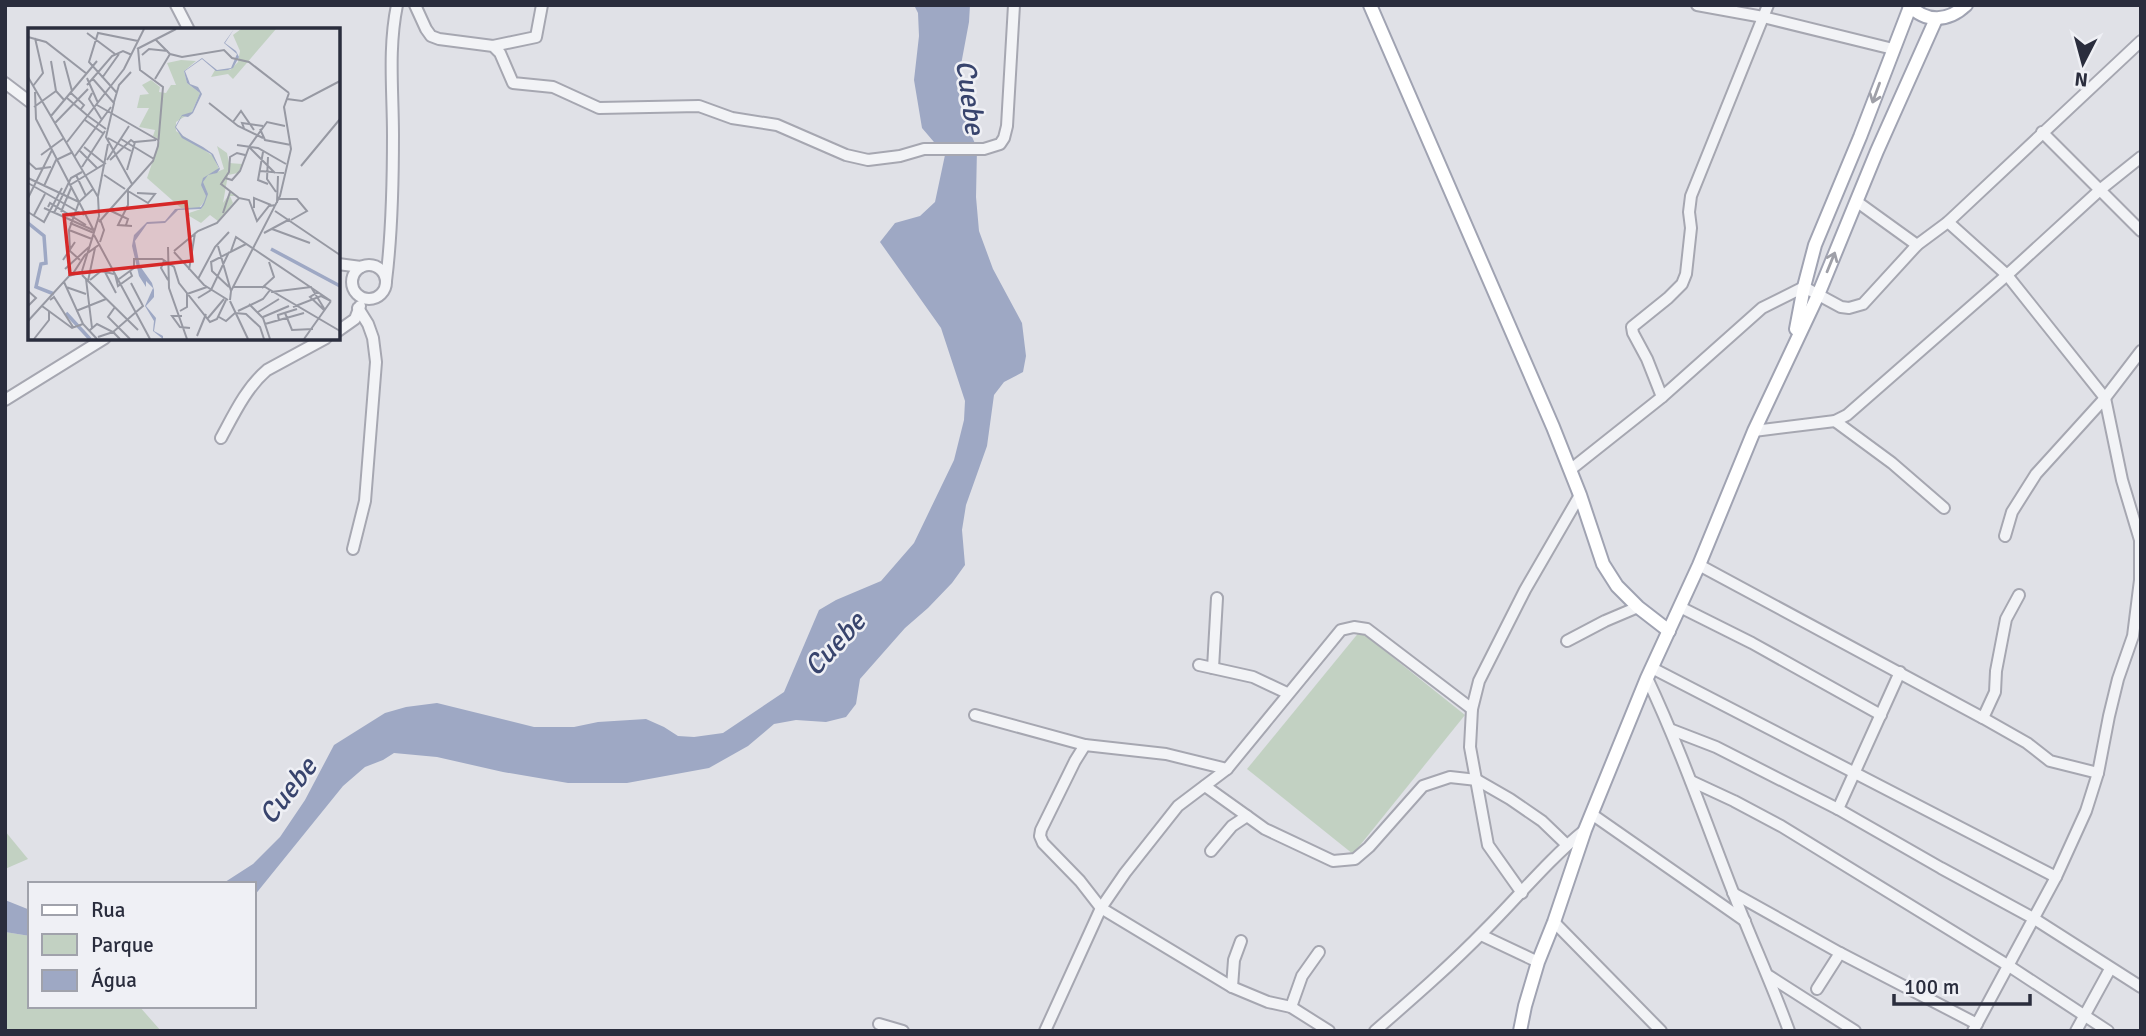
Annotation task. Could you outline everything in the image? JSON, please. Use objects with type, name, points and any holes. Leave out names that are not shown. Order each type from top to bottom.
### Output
[{"type":"main road","points":[[1370,5],[1553,427],[1603,564],[1617,586],[1638,607],[1669,631]]},
{"type":"main road","points":[[1793,347],[1815,245],[1860,137],[1909,6],[1917,13],[1936,19],[1957,13],[1966,5]]},
{"type":"main road","points":[[1521,1031],[1538,962],[1585,830],[1754,431],[1818,295],[1936,19]]},
{"type":"street","points":[[176,5],[188,28]]},
{"type":"street","points":[[340,330],[355,319],[358,308],[367,299],[380,295],[386,281],[390,249],[393,133],[391,47],[397,5]]},
{"type":"street","points":[[415,5],[431,36],[493,46],[535,38],[542,5]]},
{"type":"street","points":[[493,46],[500,53],[513,83],[553,87],[599,108],[699,106],[732,118],[777,125],[846,155],[868,160],[900,156],[924,149],[984,149],[999,144],[1004,138],[1007,126],[1014,5]]},
{"type":"street","points":[[1696,5],[1763,17],[1893,49]]},
{"type":"street","points":[[1661,397],[1632,327],[1682,284],[1686,274],[1691,228],[1691,197],[1768,5]]},
{"type":"street","points":[[1570,470],[1661,397],[1762,308],[1804,287],[1842,307],[1863,304],[1917,244],[1948,222],[2141,41]]},
{"type":"street","points":[[5,83],[28,100]]},
{"type":"street","points":[[2042,132],[2141,231]]},
{"type":"street","points":[[1754,431],[1835,421],[1847,415],[2101,189],[2141,157]]},
{"type":"street","points":[[1856,201],[1917,244]]},
{"type":"street","points":[[1733,893],[1975,1028],[2056,877],[2087,811],[2098,773],[2109,716],[2133,636],[2140,580],[2140,540],[2122,480],[2105,398],[2007,275],[1948,222]]},
{"type":"street","points":[[351,283],[354,274],[390,249]]},
{"type":"street","points":[[340,266],[365,266],[382,272],[386,281]]},
{"type":"street","points":[[340,269],[358,296],[367,299]]},
{"type":"street","points":[[354,549],[365,501],[376,362],[369,324],[358,308]]},
{"type":"street","points":[[5,400],[102,340]]},
{"type":"street","points":[[221,438],[251,386],[260,376],[322,340]]},
{"type":"street","points":[[2005,536],[2012,512],[2036,474],[2105,398],[2141,351]]},
{"type":"street","points":[[1835,421],[1892,463],[1944,508]]},
{"type":"street","points":[[1522,893],[1488,845],[1470,747],[1472,709],[1479,681],[1525,590],[1580,495]]},
{"type":"street","points":[[1699,565],[1983,718],[2027,743],[2050,761],[2098,773]]},
{"type":"street","points":[[1983,718],[1995,692],[1996,671],[2006,620],[2019,595]]},
{"type":"street","points":[[1213,668],[1217,598]]},
{"type":"street","points":[[1567,641],[1638,607]]},
{"type":"street","points":[[1679,607],[1752,643],[1881,715]]},
{"type":"street","points":[[1045,1031],[1101,908],[1125,873],[1178,806],[1227,769],[1341,630],[1354,626],[1367,629],[1472,709]]},
{"type":"street","points":[[1199,665],[1253,677],[1287,693]]},
{"type":"street","points":[[1838,809],[1900,672]]},
{"type":"street","points":[[1650,673],[1856,773],[2056,877]]},
{"type":"street","points":[[1650,673],[1733,893],[1769,976],[1789,1031]]},
{"type":"street","points":[[975,715],[1085,745],[1166,754],[1227,769]]},
{"type":"street","points":[[1672,730],[1716,747],[1838,809],[2033,918],[2141,987]]},
{"type":"street","points":[[1085,745],[1061,786],[1041,830],[1043,843],[1080,881],[1101,908],[1232,987],[1268,1002],[1291,1007],[1329,1031]]},
{"type":"street","points":[[1205,786],[1265,829],[1333,861],[1355,859],[1423,786],[1450,777],[1477,780],[1510,799],[1542,821],[1567,845]]},
{"type":"street","points":[[1690,780],[1781,826],[2009,966],[2108,1031]]},
{"type":"street","points":[[1592,815],[1745,921]]},
{"type":"street","points":[[1210,851],[1232,826],[1247,816]]},
{"type":"street","points":[[1375,1031],[1481,935],[1567,845],[1585,830]]},
{"type":"street","points":[[1554,922],[1661,1031]]},
{"type":"street","points":[[1481,935],[1538,962]]},
{"type":"street","points":[[1232,987],[1234,960],[1241,941]]},
{"type":"street","points":[[1291,1007],[1302,976],[1319,952]]},
{"type":"street","points":[[1817,989],[1840,953]]},
{"type":"street","points":[[2076,1031],[2110,969]]},
{"type":"street","points":[[1769,976],[1855,1031]]},
{"type":"street","points":[[879,1024],[903,1031]]},
{"type":"green space","points":[[1360,631],[1465,715],[1353,854],[1247,769]]},
{"type":"green space","points":[[5,831],[28,859],[5,869]]},
{"type":"green space","points":[[5,932],[28,936],[28,1008],[141,1008],[161,1031],[5,1031]]},
{"type":"water","name":"Cuebe","points":[[914,5],[970,5],[957,86],[977,148],[976,197],[979,231],[993,269],[1022,323],[1026,356],[1023,372],[1004,382],[994,395],[987,446],[966,505],[962,530],[965,565],[952,583],[905,628],[860,679],[856,704],[846,717],[826,722],[796,720],[774,724],[748,746],[709,768],[627,783],[568,783],[437,757],[394,753],[365,767],[343,786],[256,894],[256,882],[225,882],[253,864],[280,837],[305,800],[334,745],[385,713],[437,703],[534,727],[574,727],[598,722],[646,719],[678,736],[723,733],[784,692],[819,610],[881,581],[914,543],[954,460],[964,420],[965,401],[941,328],[880,242],[895,223],[920,216],[935,202],[945,155],[922,128],[914,80],[919,36],[918,13]]},
{"type":"water","points":[[5,900],[28,909],[28,936],[5,932]]}]
